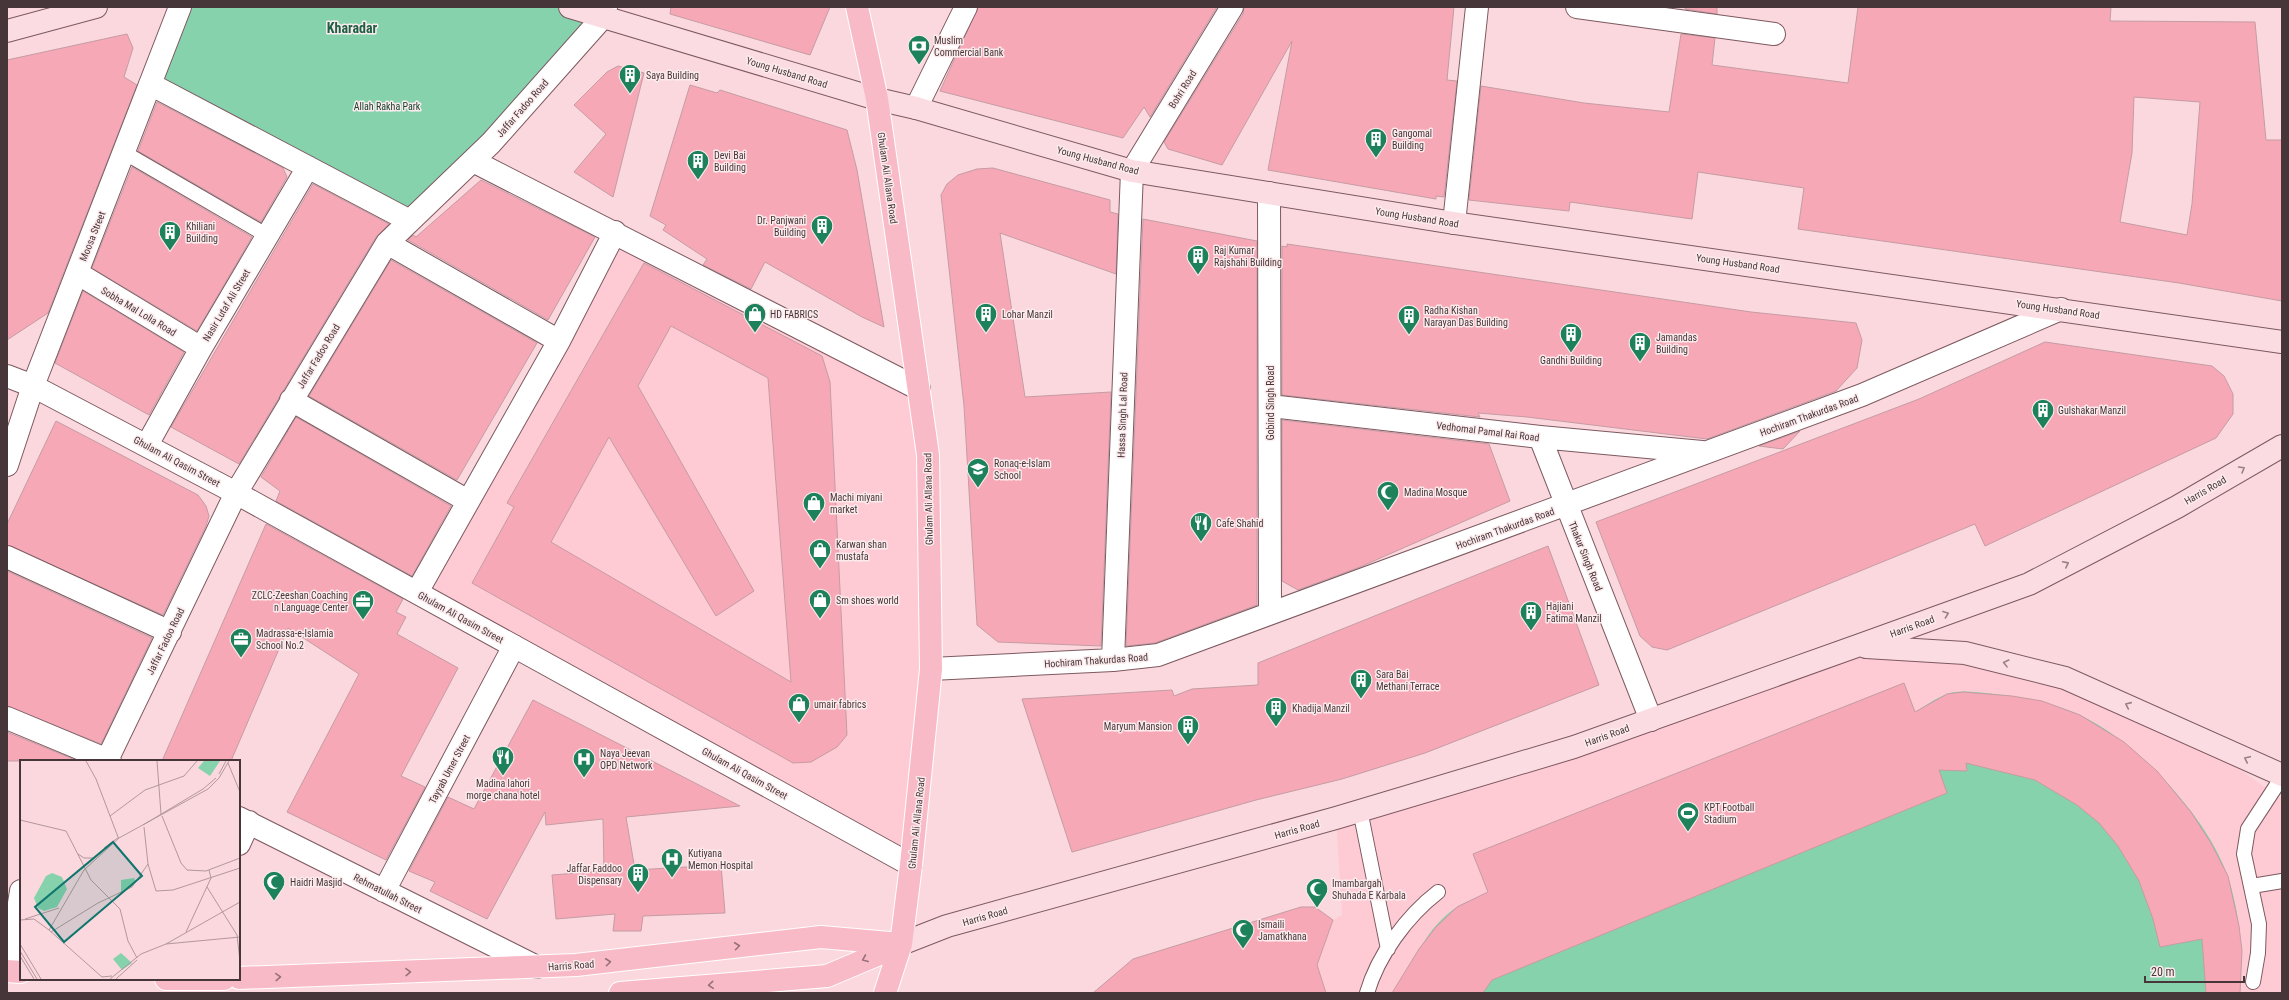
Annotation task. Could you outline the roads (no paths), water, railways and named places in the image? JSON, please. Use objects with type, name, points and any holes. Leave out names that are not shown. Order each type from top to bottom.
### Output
[{"type":"main road","name":"Ghulam Ali Allana Road","points":[[857,7],[877,99],[928,455],[931,669],[911,865],[901,944],[885,993]]},
{"type":"main road","name":"Harris Road","points":[[240,978],[576,965],[821,936],[901,944]]},
{"type":"main road","name":"Harris Road","points":[[620,993],[827,976],[901,944]]},
{"type":"street","points":[[7,31],[53,13],[96,7]]},
{"type":"street","name":"Moosa Street","points":[[7,465],[34,386],[180,7]]},
{"type":"street","name":"Young Husband Road","points":[[570,7],[604,12],[877,99],[916,108],[1132,170],[1454,223],[2061,309],[2282,342]]},
{"type":"street","points":[[916,108],[966,7]]},
{"type":"street","name":"Bohri Road","points":[[1132,170],[1232,7]]},
{"type":"street","points":[[1454,223],[1477,7]]},
{"type":"street","points":[[1577,7],[1774,34]]},
{"type":"street","name":"Jaffar Fadoo Road","points":[[108,760],[236,493],[387,243],[491,143],[604,12]]},
{"type":"street","points":[[150,84],[410,221]]},
{"type":"street","points":[[473,161],[615,232],[919,389]]},
{"type":"street","name":"Nasir Lutaf Ali Street","points":[[147,445],[201,348],[308,167]]},
{"type":"street","name":"Hassa Singh Lal Road","points":[[1113,660],[1132,170]]},
{"type":"street","name":"Gobind Singh Road","points":[[1269,193],[1270,613]]},
{"type":"street","points":[[417,592],[558,341],[615,232]]},
{"type":"street","points":[[387,243],[558,341]]},
{"type":"street","name":"Sobha Mal Lolia Road","points":[[78,273],[201,348]]},
{"type":"street","name":"Hochiram Thakurdas Road","points":[[931,669],[1113,660],[1158,655],[1862,395],[2061,309]]},
{"type":"street","name":"Ghulam Ali Qasim Street","points":[[7,376],[34,386],[236,493],[911,865]]},
{"type":"street","points":[[292,400],[468,501]]},
{"type":"street","name":"Vedhomal Pamal Rai Road","points":[[1270,406],[1540,437],[1707,453]]},
{"type":"street","name":"Thakur Singh Road","points":[[1540,437],[1651,720]]},
{"type":"street","name":"Harris Road","points":[[901,944],[947,926],[1360,810],[1574,747],[2029,584],[2177,507],[2282,446]]},
{"type":"street","points":[[7,557],[170,632]]},
{"type":"street","name":"Tayyab Umer Street","points":[[384,891],[514,646]]},
{"type":"street","points":[[1857,646],[1965,653],[2065,678],[2282,776]]},
{"type":"street","points":[[7,718],[66,753],[108,760]]},
{"type":"street","points":[[240,839],[244,820]]},
{"type":"street","name":"Rehmatullah Street","points":[[244,820],[537,967]]},
{"type":"street","points":[[12,971],[20,900]]},
{"type":"lane","points":[[125,153],[268,236]]},
{"type":"lane","points":[[2253,982],[2258,953],[2259,924],[2244,854],[2248,828],[2282,776]]},
{"type":"lane","points":[[1360,810],[1388,949]]},
{"type":"lane","points":[[2252,886],[2282,881]]},
{"type":"lane","points":[[1367,993],[1370,981],[1388,949],[1416,913],[1438,892]]},
{"type":"place","name":"Muslim Commercial Bank","points":[[919,66]]},
{"type":"place","name":"Saya Building","points":[[630,94]]},
{"type":"place","name":"Gangomal Building","points":[[1376,158]]},
{"type":"place","name":"Devi Bai Building","points":[[698,180]]},
{"type":"place","name":"Dr. Panjwani Building","points":[[822,246]]},
{"type":"place","name":"Khiliani Building","points":[[170,252]]},
{"type":"place","name":"Raj Kumar Rajshahi Building","points":[[1198,276]]},
{"type":"place","name":"HD FABRICS","points":[[755,334]]},
{"type":"place","name":"Lohar Manzil","points":[[986,334]]},
{"type":"place","name":"Radha Kishan Narayan Das Building","points":[[1409,336]]},
{"type":"place","name":"Gandhi Building","points":[[1571,354]]},
{"type":"place","name":"Jamandas Building","points":[[1640,362]]},
{"type":"place","name":"Gulshakar Manzil","points":[[2043,430]]},
{"type":"place","name":"Ronaq-e-Islam School","points":[[978,488]]},
{"type":"place","name":"Madina Mosque","points":[[1388,512]]},
{"type":"place","name":"Machi miyani market","points":[[814,522]]},
{"type":"place","name":"Cafe Shahid","points":[[1201,542]]},
{"type":"place","name":"Karwan shan mustafa","points":[[820,570]]},
{"type":"place","name":"ZCLC-Zeeshan Coaching n Language Center","points":[[363,620]]},
{"type":"place","name":"Sm shoes world","points":[[820,620]]},
{"type":"place","name":"Hajiani Fatima Manzil","points":[[1531,632]]},
{"type":"place","name":"Madrassa-e-Islamia School No.2","points":[[241,658]]},
{"type":"place","name":"Sara Bai Methani Terrace","points":[[1361,700]]},
{"type":"place","name":"umair fabrics","points":[[799,724]]},
{"type":"place","name":"Khadija Manzil","points":[[1276,728]]},
{"type":"place","name":"Maryum Mansion","points":[[1188,746]]},
{"type":"place","name":"Madina lahori morge chana hotel","points":[[503,776]]},
{"type":"place","name":"Naya Jeevan OPD Network","points":[[584,778]]},
{"type":"place","name":"KPT Football Stadium","points":[[1688,832]]},
{"type":"place","name":"Kutiyana Memon Hospital","points":[[672,878]]},
{"type":"place","name":"Jaffar Faddoo Dispensary","points":[[638,894]]},
{"type":"place","name":"Haidri Masjid","points":[[274,902]]},
{"type":"place","name":"Imambargah Shuhada E Karbala","points":[[1317,908]]},
{"type":"place","name":"Ismaili Jamatkhana","points":[[1243,950]]},
{"type":"district","name":"Kharadar","points":[[352,28]]},
{"type":"park label","name":"Allah Rakha Park","points":[[387,106]]}]
